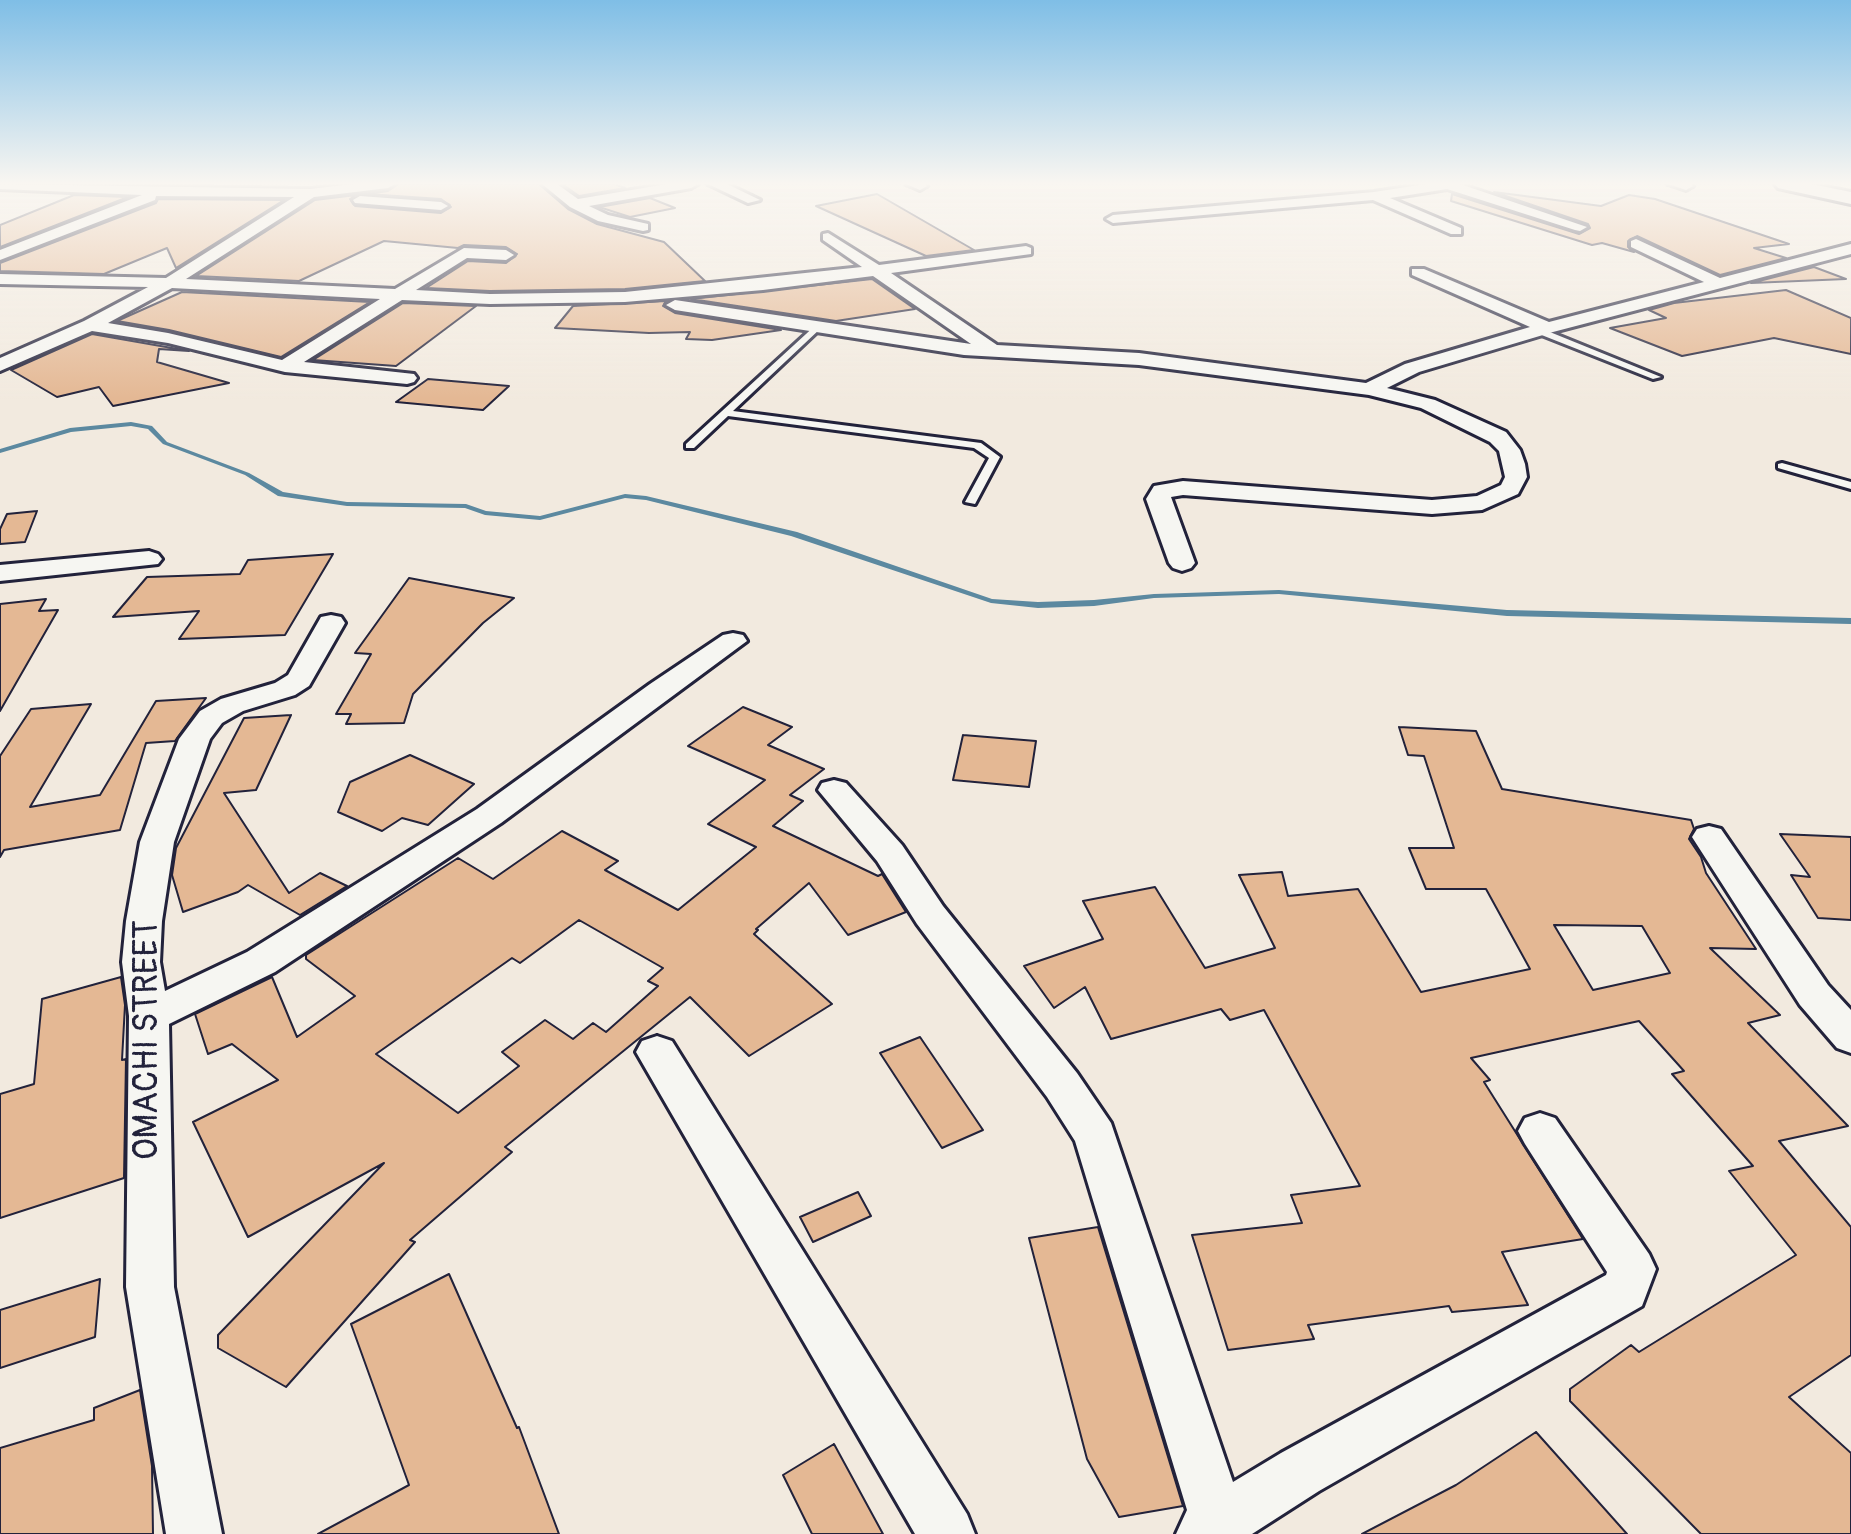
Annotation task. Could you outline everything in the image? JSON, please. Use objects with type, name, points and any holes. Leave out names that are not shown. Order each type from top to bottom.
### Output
[{"type":"street","points":[[0,365],[90,325],[214,256]]},
{"type":"street","points":[[285,366],[460,256]]},
{"type":"street","points":[[855,256],[991,351]]},
{"type":"street","points":[[0,279],[169,283],[490,299],[625,297],[877,271],[992,256]]},
{"type":"street","points":[[1660,256],[1718,283]]},
{"type":"street","points":[[1369,389],[1412,368],[1542,329],[1825,256]]},
{"type":"street","points":[[1418,272],[1542,329]]},
{"type":"street","points":[[625,297],[991,351],[1139,359],[1369,389],[1428,404],[1498,437],[1509,450],[1514,464],[1516,477],[1510,489],[1482,503],[1432,507],[1183,488],[1162,491],[1158,499],[1182,563]]},
{"type":"street","points":[[90,325],[168,338],[285,366],[407,378]]},
{"type":"street","points":[[0,573],[149,559]]},
{"type":"street","name":"OMACHI STREET","points":[[194,1534],[150,1287],[149,1016],[141,962],[155,855],[195,739],[211,717],[232,705],[285,689],[299,680],[331,623]]},
{"type":"street","points":[[149,1016],[261,962],[302,937],[489,816],[660,690],[733,641]]},
{"type":"street","points":[[834,790],[890,853],[930,915],[1062,1085],[1095,1136],[1210,1528],[1300,1472],[1625,1290],[1632,1269],[1540,1131]]},
{"type":"street","points":[[1709,837],[1814,995],[1851,1037]]},
{"type":"street","points":[[657,1052],[947,1534]]},
{"type":"lane","points":[[690,446],[818,326]]},
{"type":"lane","points":[[1542,329],[1656,377]]},
{"type":"lane","points":[[726,413],[977,445],[995,457],[971,502]]},
{"type":"lane","points":[[1782,466],[1851,486]]},
{"type":"building","points":[[19,256],[149,256],[104,274],[0,271],[0,263]]},
{"type":"building","points":[[170,256],[196,256],[176,268]]},
{"type":"building","points":[[228,256],[353,256],[299,281],[196,276]]},
{"type":"building","points":[[515,256],[678,256],[705,281],[625,289],[490,291],[426,288],[468,261],[506,263]]},
{"type":"building","points":[[1679,256],[1786,258],[1720,275]]},
{"type":"building","points":[[1814,267],[1846,279],[1751,283]]},
{"type":"building","points":[[872,279],[915,309],[836,321],[691,299]]},
{"type":"building","points":[[1786,290],[1851,318],[1851,354],[1774,338],[1682,356],[1610,328],[1666,318],[1649,310],[1674,303]]},
{"type":"building","points":[[182,292],[370,302],[281,357],[117,321]]},
{"type":"building","points":[[666,301],[663,306],[675,313],[781,330],[712,340],[686,339],[690,332],[555,328],[573,306]]},
{"type":"building","points":[[403,303],[476,306],[396,366],[313,360]]},
{"type":"building","points":[[92,334],[189,351],[159,349],[157,362],[229,383],[113,406],[99,387],[57,397],[11,370]]},
{"type":"building","points":[[428,379],[509,386],[483,410],[396,402]]},
{"type":"building","points":[[37,511],[25,542],[0,544],[0,529],[7,514]]},
{"type":"building","points":[[333,554],[285,635],[179,639],[199,611],[113,617],[147,577],[240,574],[248,560]]},
{"type":"building","points":[[409,578],[514,598],[483,623],[413,694],[404,723],[346,724],[351,714],[336,714],[371,654],[355,653]]},
{"type":"building","points":[[46,599],[39,611],[58,610],[0,711],[0,604]]},
{"type":"building","points":[[206,698],[175,741],[146,743],[120,830],[4,850],[0,857],[0,756],[31,709],[91,704],[30,807],[100,795],[156,701]]},
{"type":"building","points":[[743,707],[792,727],[768,745],[824,769],[790,795],[803,801],[773,826],[878,876],[882,874],[906,912],[848,935],[809,883],[754,934],[832,1004],[749,1056],[690,997],[505,1147],[512,1152],[410,1240],[415,1242],[286,1387],[218,1348],[218,1335],[384,1163],[248,1237],[193,1122],[278,1080],[232,1044],[208,1054],[195,1014],[272,977],[297,1037],[355,996],[306,959],[306,955],[458,858],[493,879],[562,831],[618,861],[605,870],[678,910],[756,847],[708,824],[765,780],[688,746]],"holes":[[[579,920],[663,968],[648,981],[658,986],[606,1032],[593,1023],[573,1039],[545,1020],[502,1052],[519,1066],[458,1113],[376,1054],[512,958],[520,963]]]},
{"type":"building","points":[[291,715],[256,790],[224,793],[289,893],[320,873],[347,886],[300,915],[248,885],[238,892],[183,912],[172,875],[176,848],[244,718]]},
{"type":"building","points":[[1399,727],[1476,731],[1502,789],[1691,820],[1694,829],[1689,839],[1701,857],[1706,873],[1756,949],[1710,948],[1780,1015],[1748,1023],[1848,1126],[1779,1141],[1851,1227],[1851,1355],[1789,1397],[1851,1453],[1851,1534],[1701,1534],[1570,1401],[1570,1389],[1631,1345],[1639,1352],[1796,1255],[1729,1171],[1753,1166],[1672,1074],[1684,1071],[1639,1021],[1471,1058],[1490,1080],[1484,1082],[1583,1239],[1502,1252],[1528,1305],[1452,1312],[1449,1306],[1308,1325],[1314,1339],[1228,1350],[1192,1235],[1302,1223],[1291,1195],[1360,1186],[1264,1010],[1230,1020],[1221,1009],[1111,1039],[1085,987],[1054,1008],[1024,966],[1103,939],[1083,901],[1155,887],[1205,968],[1275,948],[1239,875],[1282,872],[1288,896],[1358,889],[1421,992],[1530,969],[1486,889],[1426,889],[1409,848],[1454,848],[1424,756],[1408,755]],"holes":[[[1554,925],[1642,926],[1670,973],[1593,990]]]},
{"type":"building","points":[[963,735],[1036,741],[1029,787],[953,780]]},
{"type":"building","points":[[410,755],[474,784],[428,825],[402,818],[382,831],[338,812],[350,782]]},
{"type":"building","points":[[1780,834],[1851,837],[1851,920],[1818,918],[1791,875],[1810,877]]},
{"type":"building","points":[[121,977],[125,1005],[122,1060],[126,1059],[124,1178],[0,1218],[0,1094],[34,1084],[42,999]]},
{"type":"building","points":[[920,1037],[983,1130],[942,1148],[880,1053]]},
{"type":"building","points":[[858,1192],[871,1216],[813,1242],[800,1217]]},
{"type":"building","points":[[1098,1227],[1183,1506],[1119,1517],[1087,1459],[1029,1238]]},
{"type":"building","points":[[449,1274],[519,1427],[559,1534],[318,1534],[409,1485],[351,1324]]},
{"type":"building","points":[[100,1279],[95,1337],[0,1368],[0,1310]]},
{"type":"building","points":[[140,1390],[152,1466],[153,1534],[0,1534],[0,1448],[94,1420],[94,1408]]},
{"type":"building","points":[[1536,1432],[1627,1534],[1362,1534],[1456,1485]]},
{"type":"building","points":[[834,1444],[883,1534],[812,1534],[783,1475]]},
{"type":"waterway","points":[[0,451],[70,430],[131,424],[150,427],[165,443],[247,474],[281,494],[347,504],[466,506],[485,513],[540,518],[625,496],[646,498],[794,534],[991,601],[1038,605],[1154,596],[1279,592],[1507,613],[1851,621]]}]
